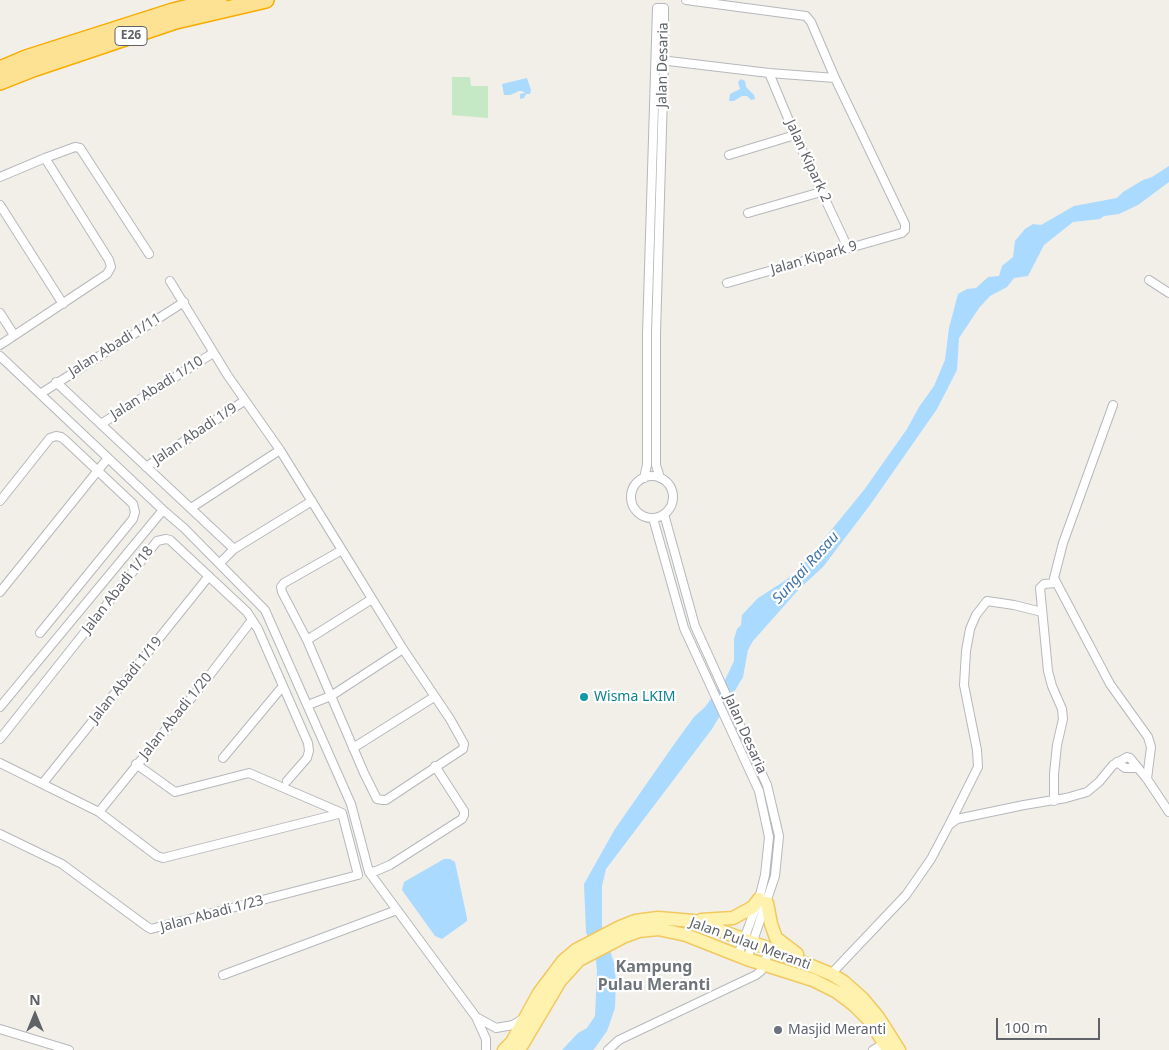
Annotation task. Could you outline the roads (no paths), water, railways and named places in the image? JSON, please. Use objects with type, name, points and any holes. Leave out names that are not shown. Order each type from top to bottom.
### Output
[{"type":"highway","name":"E26","points":[[0,69],[26,58],[154,17],[219,0]]},
{"type":"highway","name":"E26","points":[[0,82],[176,21],[266,0]]},
{"type":"main road","points":[[694,921],[733,918],[763,901],[776,938],[783,945],[826,972]]},
{"type":"main road","name":"Jalan Pulau Meranti","points":[[504,1050],[512,1042],[556,969],[622,932],[635,921],[658,918],[694,921],[826,972],[844,982],[863,999],[878,1017],[898,1050]]},
{"type":"main road","name":"Jalan Pulau Meranti","points":[[622,932],[658,929],[686,935],[764,965],[813,980],[837,992],[854,1005],[871,1022],[882,1048]]},
{"type":"main road","name":"Jalan Pulau Meranti","points":[[519,1050],[560,981],[578,955]]},
{"type":"street","points":[[656,60],[769,73],[835,78],[811,22],[806,16],[686,0]]},
{"type":"street","name":"Jalan Desaria","points":[[742,957],[763,901],[775,876],[779,836],[768,785],[695,626],[664,514],[672,504],[673,497],[669,485],[660,478],[656,465],[656,334],[664,60],[664,8],[657,8],[647,334],[647,465],[644,478],[634,486],[632,491],[632,503],[642,516],[653,518],[684,628],[760,792],[769,837],[763,901]]},
{"type":"street","name":"Jalan Kipark 2","points":[[769,73],[795,135],[848,248]]},
{"type":"street","name":"Jalan Kipark 9","points":[[727,283],[902,233],[905,230],[905,224],[835,78]]},
{"type":"street","points":[[729,155],[795,135]]},
{"type":"street","points":[[0,177],[75,147],[80,148],[149,254]]},
{"type":"street","points":[[0,345],[110,271],[110,264],[45,158]]},
{"type":"street","points":[[748,214],[822,192]]},
{"type":"street","points":[[0,206],[63,304]]},
{"type":"street","points":[[1149,280],[1169,293]]},
{"type":"street","points":[[170,281],[244,401],[280,450],[464,744],[463,749],[383,800],[377,799],[307,640],[281,587],[284,583],[342,550]]},
{"type":"street","name":"Jalan Abadi 1/11","points":[[40,394],[184,302]]},
{"type":"street","points":[[0,313],[14,335]]},
{"type":"street","name":"Jalan Abadi 1/10","points":[[101,424],[213,352]]},
{"type":"street","points":[[0,356],[220,563],[265,610],[352,804],[369,872],[476,1016],[486,1039],[486,1050]]},
{"type":"street","points":[[56,382],[234,549]]},
{"type":"street","name":"Jalan Abadi 1/9","points":[[146,467],[244,401]]},
{"type":"street","points":[[1113,405],[1054,573],[1055,582],[1110,684],[1148,737],[1151,747],[1147,779]]},
{"type":"street","points":[[0,501],[50,438],[56,436],[65,440],[133,504],[135,512],[133,519],[40,633]]},
{"type":"street","points":[[191,508],[280,450]]},
{"type":"street","points":[[0,592],[108,458]]},
{"type":"street","points":[[644,478],[649,476],[660,478]]},
{"type":"street","points":[[220,563],[234,549],[312,501]]},
{"type":"street","points":[[0,707],[163,510]]},
{"type":"street","points":[[653,518],[664,514]]},
{"type":"street","name":"Jalan Abadi 1/18","points":[[0,739],[157,541],[166,539],[170,540],[247,612],[258,629],[308,743],[309,751],[307,758],[287,782]]},
{"type":"street","name":"Jalan Abadi 1/19","points":[[42,783],[208,576]]},
{"type":"street","points":[[1054,801],[1057,745],[1063,719],[1062,709],[1048,671],[1040,588],[1044,584],[1055,582]]},
{"type":"street","points":[[307,640],[372,599]]},
{"type":"street","points":[[826,972],[906,895],[926,867],[978,767],[977,750],[964,685],[966,651],[970,629],[976,615],[988,601],[1042,612]]},
{"type":"street","name":"Jalan Abadi 1/20","points":[[99,812],[252,620]]},
{"type":"street","points":[[308,705],[331,696],[403,649]]},
{"type":"street","points":[[223,758],[283,686]]},
{"type":"street","points":[[353,748],[434,696]]},
{"type":"street","points":[[949,825],[957,819],[1054,801],[1087,792],[1117,762],[1125,768],[1137,768],[1147,779],[1169,812]]},
{"type":"street","points":[[0,763],[99,812],[157,856],[163,858],[342,813]]},
{"type":"street","points":[[136,764],[175,792],[250,773],[342,813]]},
{"type":"street","points":[[369,872],[383,869],[462,819],[464,811],[435,766]]},
{"type":"street","name":"Jalan Abadi 1/23","points":[[0,834],[62,864],[152,929],[358,875],[342,813]]},
{"type":"street","points":[[223,975],[397,910]]},
{"type":"street","points":[[608,1050],[619,1040],[746,981],[761,971],[770,949]]},
{"type":"street","points":[[476,1016],[490,1026],[503,1028],[513,1025],[530,1012]]},
{"type":"street","points":[[0,1029],[68,1050]]},
{"type":"water","points":[[527,78],[531,90],[530,94],[526,94],[524,98],[520,99],[520,94],[525,93],[522,91],[504,95],[502,84]]},
{"type":"water","points":[[741,79],[745,81],[746,87],[754,95],[755,99],[751,100],[747,96],[742,96],[734,101],[729,101],[730,94],[740,89],[738,82]]},
{"type":"water","name":"Sungai Rasau","points":[[1169,166],[1169,182],[1138,205],[1119,214],[1104,216],[1100,219],[1073,222],[1044,245],[1028,276],[1014,278],[1007,287],[990,296],[979,308],[959,338],[957,370],[937,409],[870,505],[823,567],[800,588],[753,641],[748,650],[743,677],[712,729],[606,869],[602,886],[602,926],[614,963],[616,981],[615,1008],[607,1031],[593,1050],[562,1050],[578,1033],[587,1028],[595,1016],[597,971],[596,961],[586,932],[584,884],[615,829],[694,717],[705,707],[725,680],[734,661],[734,639],[737,629],[741,625],[742,615],[758,598],[786,580],[801,567],[864,490],[907,429],[919,407],[934,386],[945,360],[949,328],[958,294],[967,289],[976,288],[988,277],[999,276],[1002,266],[1013,257],[1015,241],[1025,229],[1033,224],[1041,225],[1074,206],[1117,198],[1123,192]]},
{"type":"water","points":[[444,859],[450,859],[455,862],[467,921],[442,939],[435,936],[402,890],[404,882]]},
{"type":"place","name":"Wisma LKIM","points":[[584,697]]},
{"type":"place","name":"Masjid Meranti","points":[[778,1030]]},
{"type":"district","name":"Kampung Pulau Meranti","points":[[654,976]]}]
